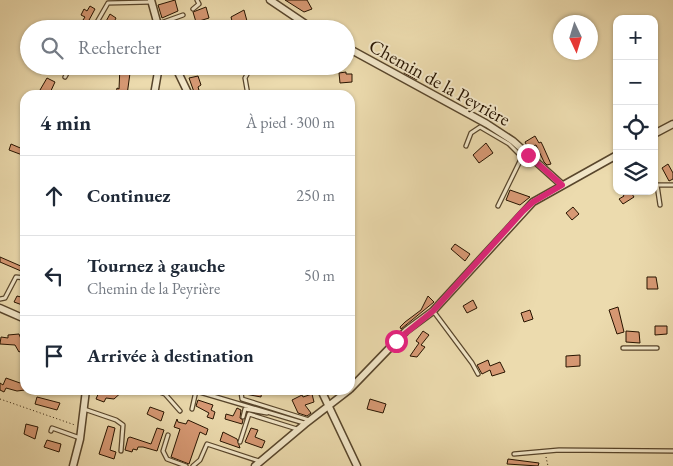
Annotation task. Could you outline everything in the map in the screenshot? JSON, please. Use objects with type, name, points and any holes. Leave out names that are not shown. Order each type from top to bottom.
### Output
[{"type":"street","points":[[270,0],[300,20]]},
{"type":"street","points":[[151,1],[156,20]]},
{"type":"street","name":"Chemin de la Peyrière","points":[[355,52],[487,124],[562,185]]},
{"type":"street","points":[[155,90],[157,75]]},
{"type":"street","points":[[179,75],[187,90]]},
{"type":"street","points":[[658,132],[673,124]]},
{"type":"street","points":[[355,385],[406,331],[433,311],[533,202],[613,157]]},
{"type":"street","points":[[0,308],[20,317]]},
{"type":"street","points":[[73,466],[80,439],[85,395]]},
{"type":"street","points":[[324,395],[357,466]]},
{"type":"street","points":[[257,464],[298,429],[343,395]]},
{"type":"lane","points":[[193,9],[198,4],[197,0]]},
{"type":"lane","points":[[98,20],[108,3],[151,1]]},
{"type":"lane","points":[[171,20],[182,15]]},
{"type":"lane","points":[[247,75],[245,78],[247,90]]},
{"type":"lane","points":[[466,146],[472,132],[480,127],[525,156],[498,206]]},
{"type":"lane","points":[[660,205],[657,185],[673,185]]},
{"type":"lane","points":[[0,299],[5,298],[16,277],[20,277]]},
{"type":"lane","points":[[433,311],[472,363],[478,374]]},
{"type":"lane","points":[[623,348],[657,348]]},
{"type":"lane","points":[[165,395],[180,411]]},
{"type":"lane","points":[[192,409],[195,395]]},
{"type":"lane","points":[[210,395],[307,422]]},
{"type":"lane","points":[[242,395],[242,398],[307,422]]},
{"type":"lane","points":[[84,409],[116,420],[123,425],[121,451]]},
{"type":"lane","points":[[242,417],[245,409],[258,413],[270,412]]},
{"type":"lane","points":[[240,442],[248,414],[298,429]]},
{"type":"lane","points":[[51,431],[52,428],[80,439]]},
{"type":"lane","points":[[168,435],[163,451],[168,459],[186,466]]},
{"type":"lane","points":[[193,466],[200,460],[207,444],[257,464]]},
{"type":"lane","points":[[514,454],[544,451],[673,451]]},
{"type":"path","points":[[0,399],[82,426]]},
{"type":"path","points":[[544,451],[548,466]]},
{"type":"building","points":[[175,0],[178,11],[162,18],[158,5]]},
{"type":"building","points":[[285,0],[307,0],[312,9],[304,12]]},
{"type":"building","points":[[90,6],[95,9],[89,20],[83,20],[85,17],[81,15],[84,9],[87,11]]},
{"type":"building","points":[[206,7],[209,18],[195,20],[193,12]]},
{"type":"building","points":[[244,10],[247,20],[232,20],[231,17]]},
{"type":"building","points":[[110,14],[116,18],[115,20],[107,20]]},
{"type":"building","points":[[407,67],[420,74],[417,80],[404,73]]},
{"type":"building","points":[[120,75],[130,75],[128,90],[117,90],[117,88],[119,89]]},
{"type":"building","points":[[339,75],[352,75],[352,82],[340,83]]},
{"type":"building","points":[[198,76],[201,85],[198,87],[199,90],[193,90],[189,78]]},
{"type":"building","points":[[47,78],[55,82],[51,90],[40,90]]},
{"type":"building","points":[[535,136],[539,143],[541,142],[551,164],[547,165],[544,162],[536,145],[528,148],[525,142]]},
{"type":"building","points":[[486,143],[493,153],[479,163],[473,155]]},
{"type":"building","points":[[11,144],[20,148],[20,154],[9,150]]},
{"type":"building","points":[[668,164],[673,173],[673,179],[669,181],[662,168]]},
{"type":"building","points":[[510,190],[530,197],[520,205],[506,200]]},
{"type":"building","points":[[633,195],[634,197],[623,204],[619,199]]},
{"type":"building","points":[[573,207],[579,214],[572,220],[566,213]]},
{"type":"building","points":[[455,244],[470,254],[465,261],[451,249]]},
{"type":"building","points":[[0,257],[20,266],[20,271],[0,262]]},
{"type":"building","points":[[647,277],[656,277],[658,289],[647,289]]},
{"type":"building","points":[[17,296],[20,297],[20,304],[14,302]]},
{"type":"building","points":[[428,296],[434,302],[401,329],[400,327],[405,322],[421,310]]},
{"type":"building","points":[[473,300],[477,308],[467,313],[463,306]]},
{"type":"building","points":[[618,307],[624,332],[617,334],[609,310]]},
{"type":"building","points":[[530,310],[533,319],[524,322],[521,313]]},
{"type":"building","points":[[655,326],[667,326],[667,334],[655,335]]},
{"type":"building","points":[[423,331],[429,335],[421,345],[425,347],[417,357],[410,356],[419,343],[416,341]]},
{"type":"building","points":[[626,331],[639,332],[640,343],[626,342]]},
{"type":"building","points":[[19,334],[20,352],[15,345],[0,344],[1,337],[8,338],[8,335]]},
{"type":"building","points":[[580,355],[580,366],[566,367],[566,356]]},
{"type":"building","points":[[488,360],[490,366],[500,362],[505,372],[492,376],[490,370],[482,374],[477,365]]},
{"type":"building","points":[[6,378],[20,383],[20,391],[6,388],[4,392],[0,390],[0,383],[3,385]]},
{"type":"building","points":[[98,395],[118,395],[114,399],[106,398],[104,402],[96,399]]},
{"type":"building","points":[[302,395],[303,397],[312,395],[314,402],[305,405],[311,413],[307,416],[298,413],[292,400]]},
{"type":"building","points":[[37,397],[60,403],[57,410],[35,404]]},
{"type":"building","points":[[370,399],[386,404],[383,413],[367,409]]},
{"type":"building","points":[[198,400],[213,405],[211,410],[215,412],[213,419],[207,417],[209,413],[196,406]]},
{"type":"building","points":[[150,407],[164,412],[161,421],[147,414]]},
{"type":"building","points":[[237,408],[241,410],[240,418],[243,420],[242,424],[225,419],[226,414],[233,416]]},
{"type":"building","points":[[177,419],[178,422],[186,424],[188,420],[208,429],[206,435],[200,432],[189,464],[171,457],[180,429],[174,427]]},
{"type":"building","points":[[26,424],[38,427],[35,439],[24,434]]},
{"type":"building","points":[[108,426],[115,428],[110,450],[116,452],[114,459],[99,454]]},
{"type":"building","points":[[157,428],[164,430],[157,451],[143,447],[138,447],[137,450],[133,449],[132,452],[125,450],[128,438],[130,437],[151,444]]},
{"type":"building","points":[[251,428],[258,430],[255,437],[265,441],[262,448],[245,442]]},
{"type":"building","points":[[223,432],[237,439],[240,448],[220,441]]},
{"type":"building","points":[[47,440],[61,444],[59,452],[44,447]]},
{"type":"building","points":[[508,459],[539,463],[538,466],[507,464]]},
{"type":"route","points":[[396,341],[433,311],[467,276],[523,211],[533,202],[562,185],[528,155]]}]
